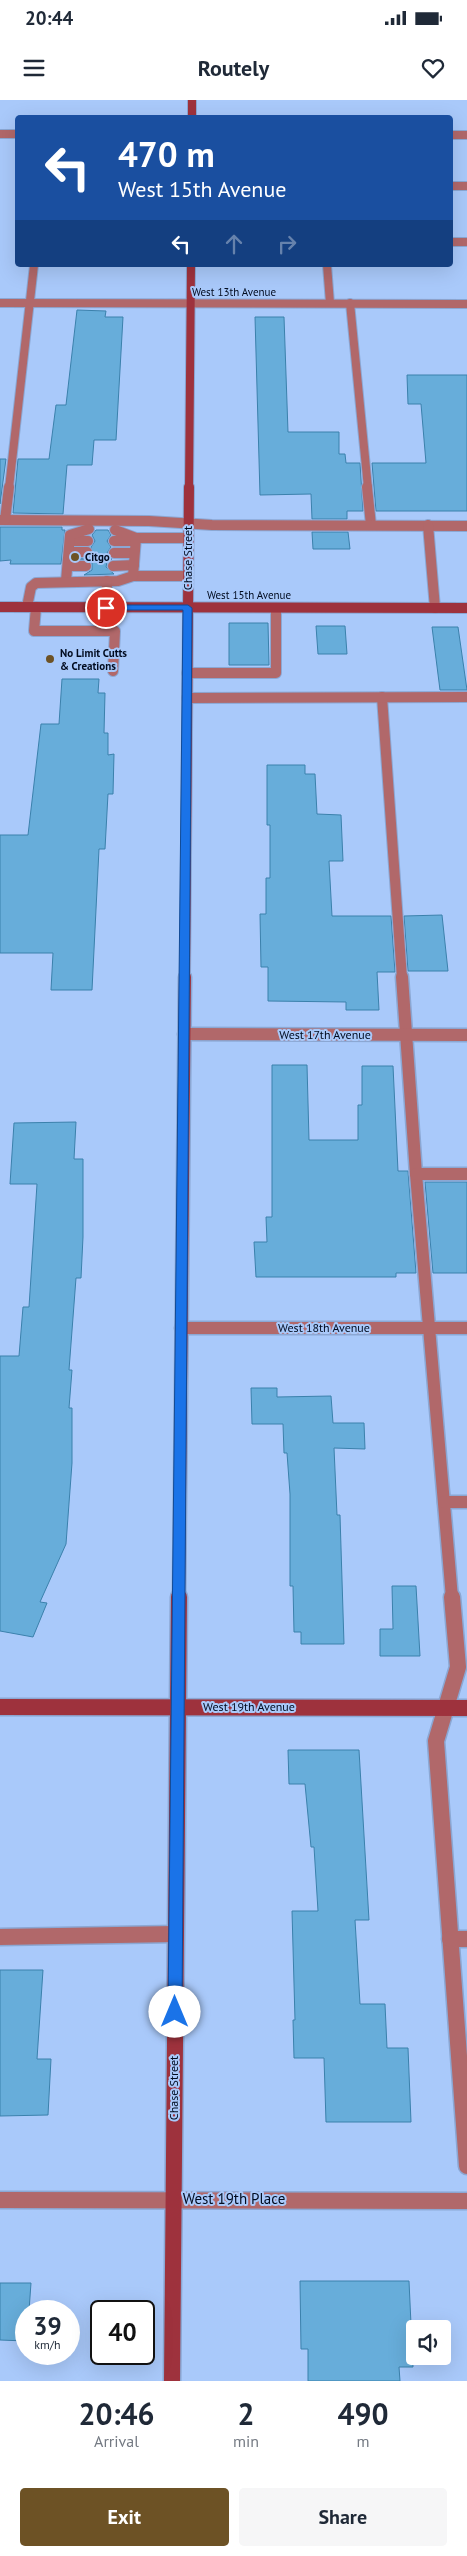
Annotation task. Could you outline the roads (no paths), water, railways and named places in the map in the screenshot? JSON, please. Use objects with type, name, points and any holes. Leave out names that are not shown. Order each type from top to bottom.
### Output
[{"type":"street","points":[[192,100],[192,115]]},
{"type":"street","points":[[0,134],[15,134]]},
{"type":"street","points":[[453,135],[467,135]]},
{"type":"street","points":[[453,186],[467,186]]},
{"type":"street","points":[[453,242],[467,242]]},
{"type":"street","points":[[34,267],[2,520],[188,524],[467,526]]},
{"type":"street","name":"Chase Street","points":[[172,2381],[191,267]]},
{"type":"street","points":[[327,267],[330,303]]},
{"type":"street","name":"West 13th Avenue","points":[[0,303],[467,304]]},
{"type":"street","points":[[350,303],[371,525]]},
{"type":"street","points":[[428,525],[435,608]]},
{"type":"street","points":[[66,581],[70,535],[89,529]]},
{"type":"street","points":[[115,530],[136,539]]},
{"type":"street","points":[[114,541],[188,538]]},
{"type":"street","points":[[133,576],[136,539]]},
{"type":"street","points":[[70,541],[88,541]]},
{"type":"street","points":[[69,552],[87,552]]},
{"type":"street","points":[[114,552],[134,552]]},
{"type":"street","points":[[113,566],[134,565]]},
{"type":"street","points":[[68,566],[86,566]]},
{"type":"street","points":[[113,671],[115,631],[34,631],[31,587],[36,583],[118,581],[133,576],[188,576]]},
{"type":"street","points":[[106,608],[107,581]]},
{"type":"street","name":"West 15th Avenue","points":[[0,607],[467,608]]},
{"type":"street","points":[[187,673],[276,673],[276,608]]},
{"type":"street","points":[[382,697],[416,1174],[458,1667],[448,1708],[436,1741],[467,2166]]},
{"type":"street","points":[[187,698],[467,697]]},
{"type":"street","name":"West 17th Avenue","points":[[184,1034],[467,1035]]},
{"type":"street","points":[[416,1174],[467,1174]]},
{"type":"street","name":"West 18th Avenue","points":[[181,1328],[467,1328]]},
{"type":"street","points":[[444,1502],[467,1502]]},
{"type":"street","name":"West 19th Avenue","points":[[0,1707],[467,1708]]},
{"type":"street","points":[[0,1938],[176,1934]]},
{"type":"street","points":[[450,1939],[467,1939]]},
{"type":"street","name":"West 19th Place","points":[[0,2200],[174,2199],[467,2202]]},
{"type":"place","name":"Citgo","points":[[75,557]]},
{"type":"place","name":"No Limit Cutts & Creations","points":[[50,659]]}]
